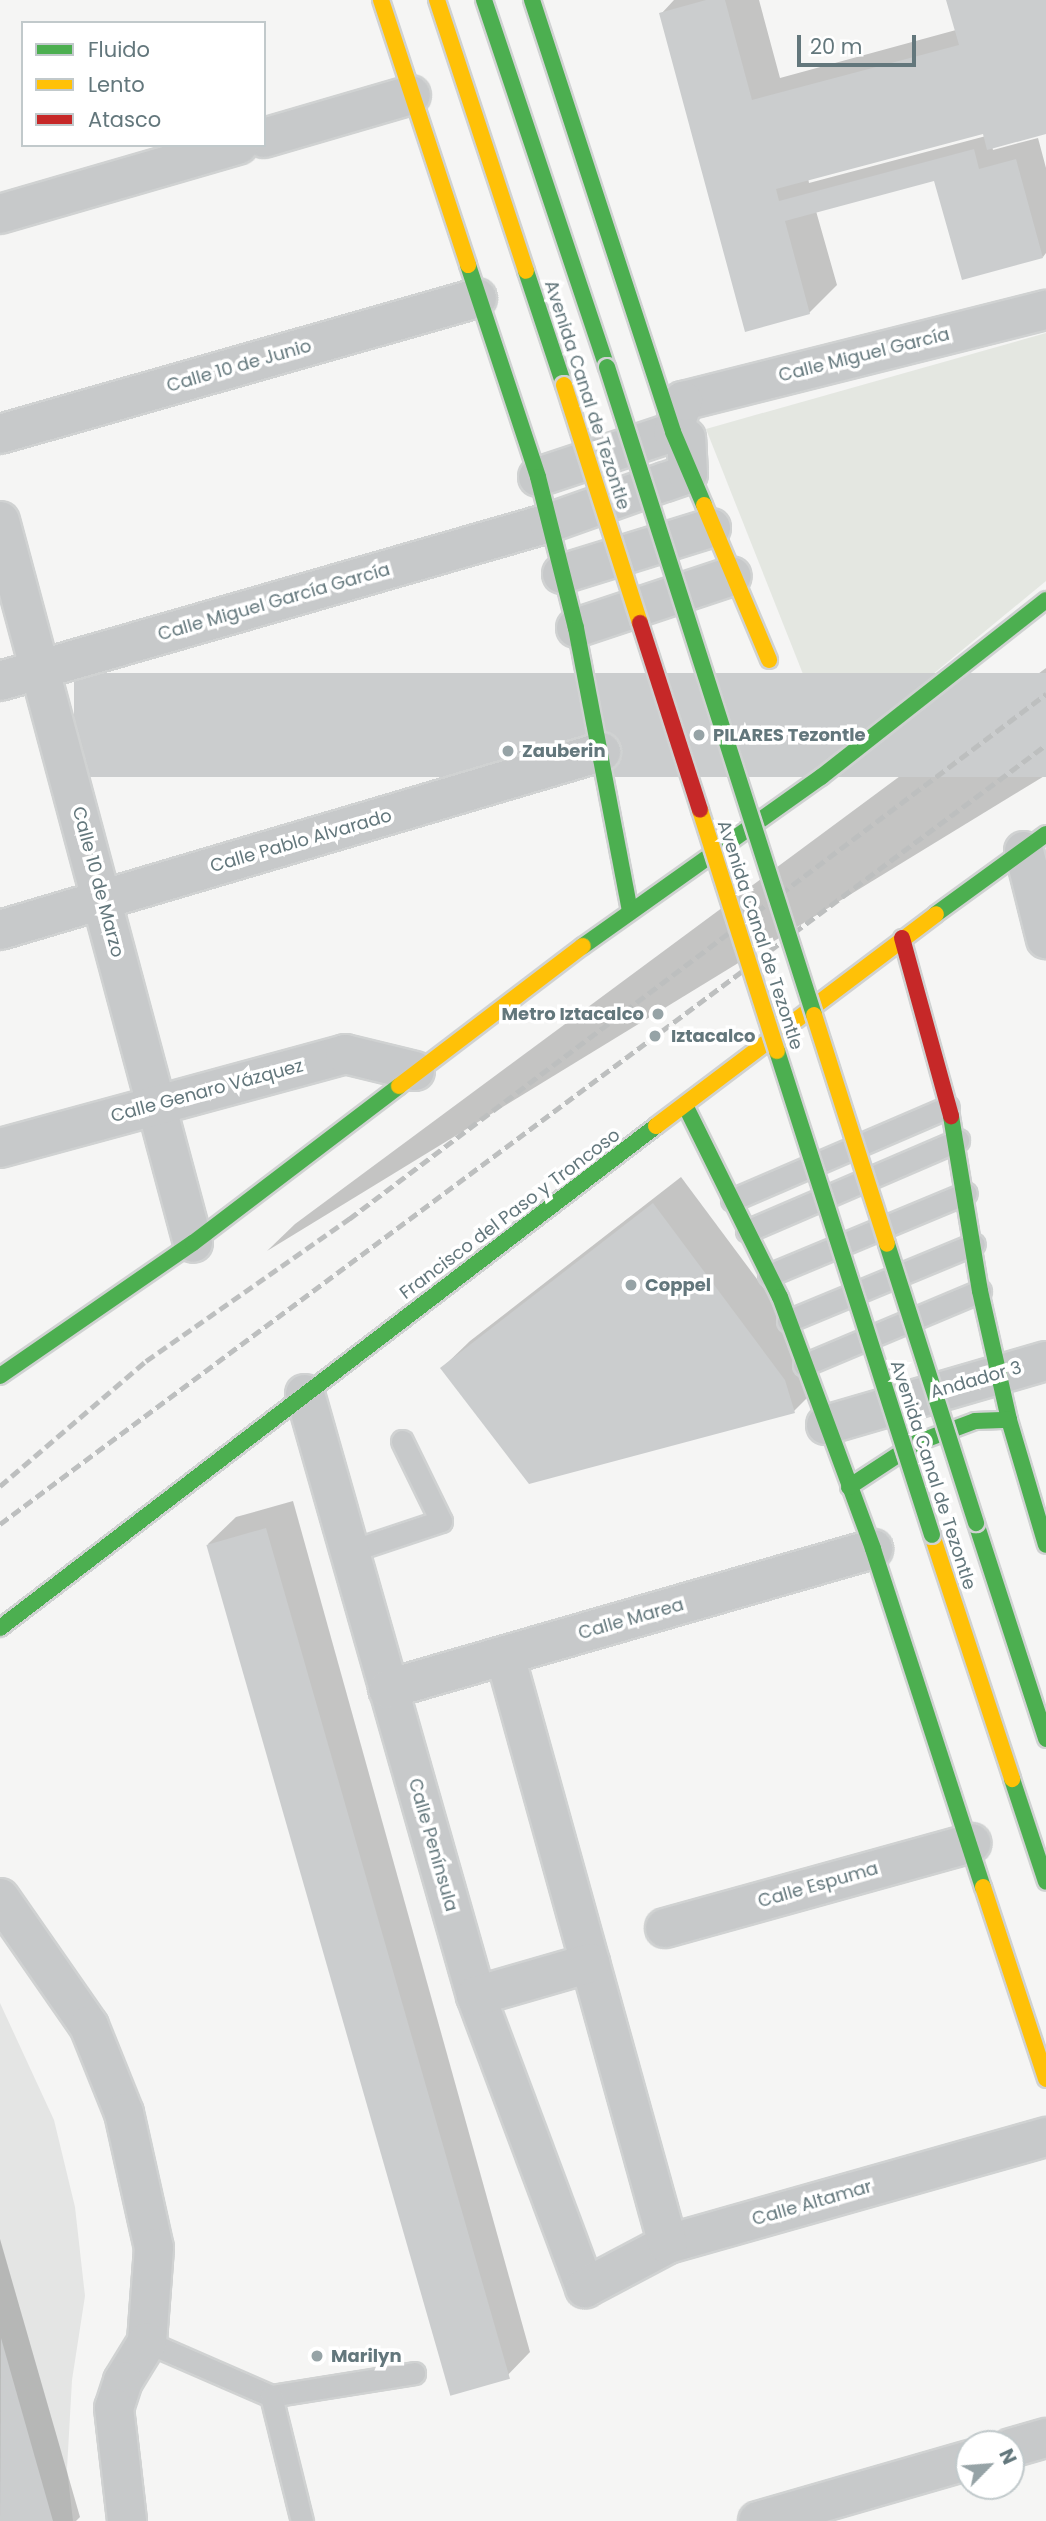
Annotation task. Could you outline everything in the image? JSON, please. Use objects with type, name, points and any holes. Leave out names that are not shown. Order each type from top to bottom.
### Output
[{"type":"street","points":[[381,0],[538,477],[576,628],[630,910]]},
{"type":"street","name":"Avenida Canal de Tezontle","points":[[437,0],[564,385],[932,1535],[1046,1882]]},
{"type":"street","name":"Avenida Canal de Tezontle","points":[[484,0],[607,367],[1046,1739]]},
{"type":"street","points":[[532,0],[678,417],[688,474],[769,660]]},
{"type":"street","points":[[266,137],[411,95]]},
{"type":"street","points":[[0,214],[231,147]]},
{"type":"street","name":"Calle 10 de Junio","points":[[0,433],[477,298]]},
{"type":"street","name":"Calle Miguel García","points":[[538,477],[678,417],[1046,310]]},
{"type":"street","points":[[549,523],[688,474]]},
{"type":"street","name":"Calle 10 de Marzo","points":[[0,522],[158,1103],[193,1243]]},
{"type":"street","name":"Calle Miguel García García","points":[[0,681],[549,523]]},
{"type":"street","points":[[562,574],[711,528]]},
{"type":"street","points":[[576,628],[732,576]]},
{"type":"street","points":[[9,1365],[193,1243],[415,1071],[630,910],[821,777],[1046,600]]},
{"type":"street","name":"Calle Pablo Alvarado","points":[[0,930],[601,752]]},
{"type":"street","points":[[1035,843],[1046,939]]},
{"type":"street","name":"Francisco del Paso y Troncoso","points":[[0,1628],[902,938],[1035,843]]},
{"type":"street","points":[[902,938],[958,1140],[980,1292],[1009,1420],[1046,1545]]},
{"type":"street","name":"Calle Genaro Vázquez","points":[[0,1148],[345,1054],[415,1071]]},
{"type":"street","points":[[685,1105],[769,1275],[873,1549],[1046,2079]]},
{"type":"street","name":"Andador 3","points":[[826,1425],[998,1372],[1046,1361]]},
{"type":"street","name":"Calle Península","points":[[305,1394],[476,1996],[586,2288]]},
{"type":"street","points":[[849,1487],[916,1443],[975,1420],[1009,1420]]},
{"type":"street","name":"Calle Marea","points":[[388,1689],[873,1549]]},
{"type":"street","points":[[505,1656],[667,2244]]},
{"type":"street","name":"Calle Espuma","points":[[665,1928],[971,1843]]},
{"type":"street","points":[[0,1898],[89,2026],[124,2113],[154,2248],[147,2342],[123,2381],[114,2408],[127,2521]]},
{"type":"street","points":[[476,1996],[590,1963]]},
{"type":"street","name":"Calle Altamar","points":[[586,2288],[667,2244],[1046,2137]]},
{"type":"street","points":[[1025,2444],[1046,2438]]},
{"type":"street","points":[[758,2521],[955,2464]]},
{"type":"lane","points":[[732,1200],[948,1107]]},
{"type":"lane","points":[[747,1231],[958,1140]]},
{"type":"lane","points":[[769,1275],[966,1193]]},
{"type":"lane","points":[[788,1321],[974,1244]]},
{"type":"lane","points":[[804,1365],[980,1292]]},
{"type":"lane","points":[[348,1552],[441,1521],[402,1441]]},
{"type":"lane","points":[[147,2342],[271,2396],[414,2373]]},
{"type":"lane","points":[[271,2396],[302,2521]]},
{"type":"shaded area","points":[[1046,333],[1046,581],[835,755],[706,429]]},
{"type":"shaded area","points":[[0,2003],[54,2120],[75,2207],[85,2296],[72,2380],[67,2469],[73,2521],[0,2521]]},
{"type":"building","points":[[706,0],[725,0],[752,100],[959,45],[946,0],[1046,0],[1046,134],[987,150],[983,134],[776,189],[779,201],[974,149],[979,169],[1016,159],[1043,258],[962,280],[934,181],[785,221],[810,314],[745,332],[659,13]]},
{"type":"building","points":[[74,673],[1046,673],[1046,777],[74,777]]},
{"type":"building","name":"Coppel","points":[[653,1203],[785,1380],[795,1413],[529,1484],[440,1368]]},
{"type":"building","points":[[266,1528],[510,2379],[450,2396],[206,1545]]},
{"type":"building","points":[[1,2338],[53,2521],[0,2521]]},
{"type":"railway","points":[[0,1486],[146,1361],[349,1219],[1046,694]]},
{"type":"railway","points":[[0,1524],[1046,745]]},
{"type":"traffic: fast","points":[[484,0],[607,367]]},
{"type":"traffic: fast","points":[[532,0],[673,432],[704,505]]},
{"type":"traffic: fast","points":[[468,265],[538,477],[576,628],[630,910]]},
{"type":"traffic: fast","points":[[526,271],[564,385]]},
{"type":"traffic: fast","points":[[607,367],[814,1015]]},
{"type":"traffic: fast","points":[[583,946],[821,777],[1046,600]]},
{"type":"traffic: fast","points":[[936,914],[1046,834]]},
{"type":"traffic: fast","points":[[777,1051],[932,1535]]},
{"type":"traffic: fast","points":[[0,1376],[193,1243],[399,1086]]},
{"type":"traffic: fast","points":[[685,1105],[780,1297],[873,1549],[983,1887]]},
{"type":"traffic: fast","points":[[951,1116],[980,1291],[1009,1420],[1046,1545]]},
{"type":"traffic: fast","points":[[0,1628],[656,1126]]},
{"type":"traffic: fast","points":[[887,1244],[976,1523]]},
{"type":"traffic: fast","points":[[849,1487],[916,1443],[975,1421],[1009,1420]]},
{"type":"traffic: fast","points":[[976,1523],[1046,1739]]},
{"type":"traffic: fast","points":[[1012,1779],[1046,1882]]},
{"type":"traffic: slow","points":[[381,0],[468,265]]},
{"type":"traffic: slow","points":[[437,0],[526,271]]},
{"type":"traffic: slow","points":[[564,385],[640,623]]},
{"type":"traffic: slow","points":[[704,505],[769,660]]},
{"type":"traffic: slow","points":[[700,810],[777,1051]]},
{"type":"traffic: slow","points":[[656,1126],[936,914]]},
{"type":"traffic: slow","points":[[399,1086],[583,946]]},
{"type":"traffic: slow","points":[[814,1015],[887,1244]]},
{"type":"traffic: slow","points":[[932,1535],[1012,1779]]},
{"type":"traffic: slow","points":[[983,1887],[1046,2079]]},
{"type":"traffic: jam","points":[[640,623],[700,810]]},
{"type":"traffic: jam","points":[[902,938],[951,1116]]},
{"type":"place","name":"PILARES Tezontle","points":[[699,735]]},
{"type":"place","name":"Zauberin","points":[[508,751]]},
{"type":"place","name":"Metro Iztacalco","points":[[658,1014]]},
{"type":"place","name":"Iztacalco","points":[[655,1036]]},
{"type":"place","name":"Coppel","points":[[631,1285]]},
{"type":"place","name":"Marilyn","points":[[317,2356]]}]
